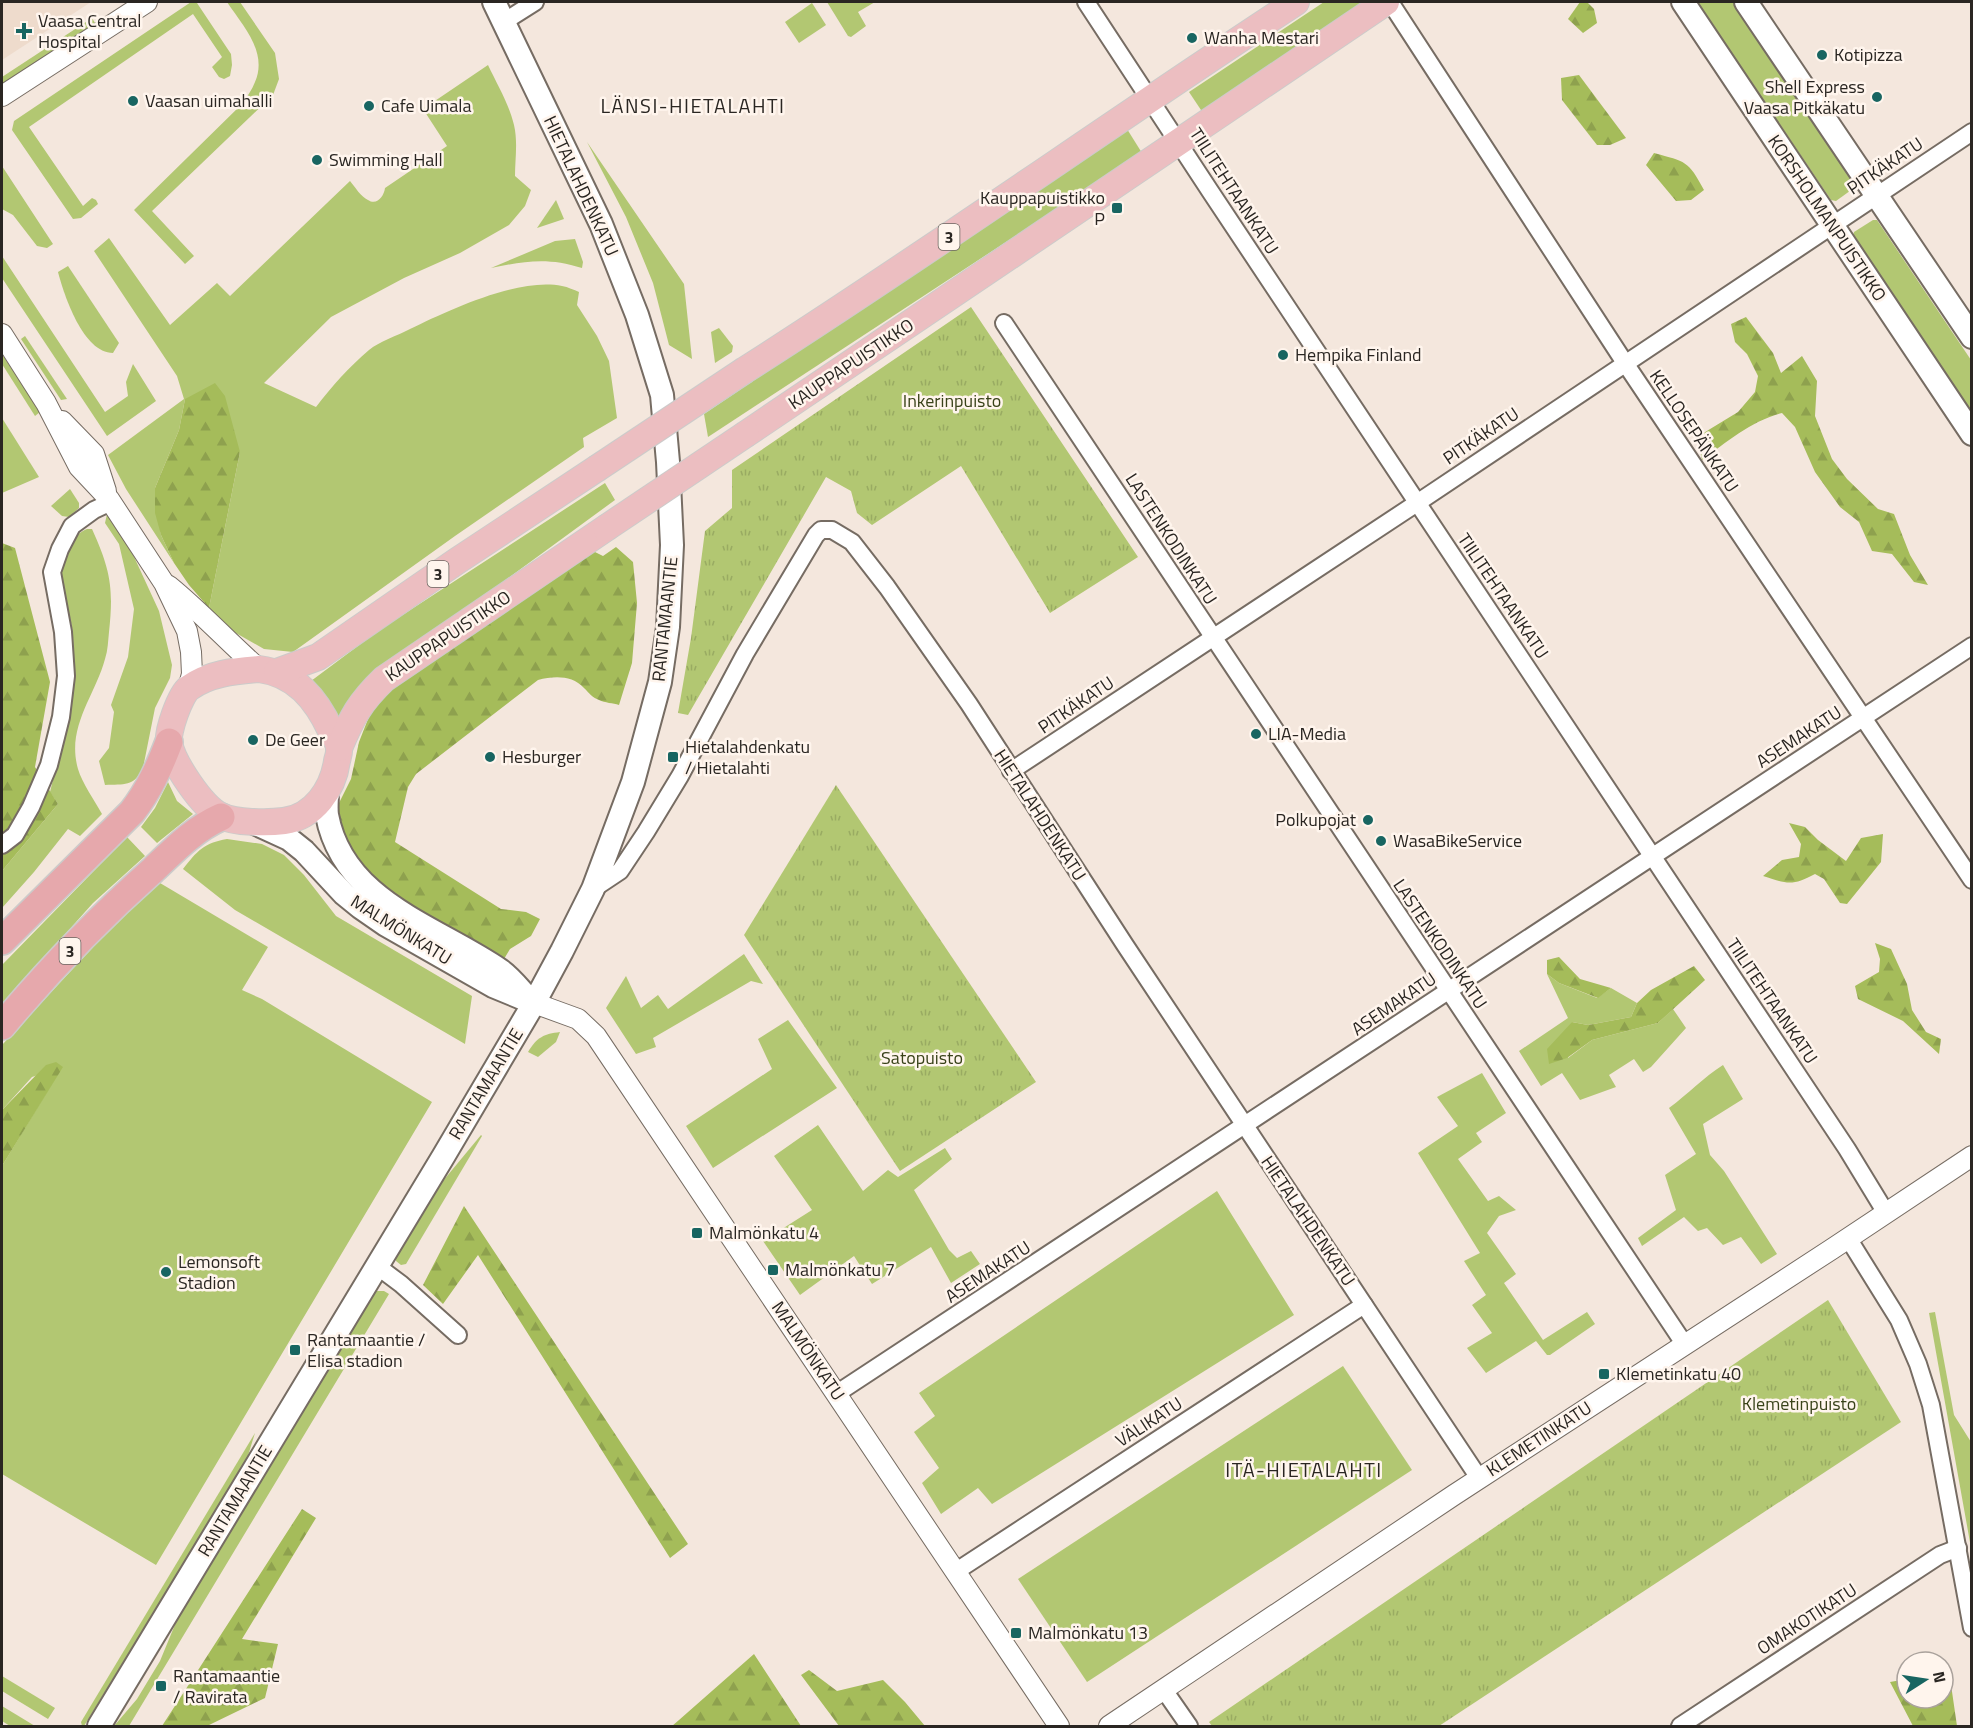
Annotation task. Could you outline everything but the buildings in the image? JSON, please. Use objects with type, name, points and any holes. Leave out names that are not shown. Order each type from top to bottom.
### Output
[{"type":"highway","points":[[2,941],[132,812],[156,777],[169,742]]},
{"type":"highway","name":"3","points":[[2,1026],[90,930],[142,879],[196,830],[221,817]]},
{"type":"main road","name":"HIETALAHDENKATU","points":[[494,2],[601,224],[637,315],[657,374]]},
{"type":"main road","name":"3","points":[[188,689],[230,671],[268,671],[318,657],[457,561],[916,259],[1296,2]]},
{"type":"main road","name":"KAUPPAPUISTIKKO","points":[[339,747],[352,719],[367,695],[384,679],[1388,2]]},
{"type":"main road","name":"KORSHOLMANPUISTIKKO","points":[[1683,2],[1971,434]]},
{"type":"main road","points":[[1746,2],[1971,337]]},
{"type":"main road","name":"RANTAMAANTIE","points":[[99,1726],[534,1003],[593,889],[633,782],[660,682],[668,627],[672,545],[663,406],[657,374]]},
{"type":"main road","points":[[188,689],[178,707],[169,742],[182,773],[210,808],[221,817],[249,821],[285,821],[300,816],[313,807],[327,792],[336,769],[339,747],[317,703],[299,686],[268,671]]},
{"type":"main road","name":"MALMÖNKATU","points":[[327,792],[327,815],[336,842],[346,863],[360,881],[396,909],[501,971],[534,1003]]},
{"type":"main road","name":"MALMÖNKATU","points":[[249,821],[289,839],[304,851],[344,894],[386,925],[493,986],[534,1003]]},
{"type":"street","points":[[2,96],[147,2]]},
{"type":"street","points":[[505,21],[535,2]]},
{"type":"street","name":"TIILITEHTAANKATU","points":[[1086,2],[1856,1163],[1886,1213]]},
{"type":"street","name":"KELLOSEPÄNKATU","points":[[1388,2],[1624,363],[1971,880]]},
{"type":"street","name":"PITKÄKATU","points":[[1011,771],[1417,503],[1971,132]]},
{"type":"street","name":"LASTENKODINKATU","points":[[1004,324],[1685,1345]]},
{"type":"street","points":[[2,334],[46,403],[79,467],[110,501],[164,583],[188,631],[192,674],[188,689]]},
{"type":"street","points":[[2,844],[15,835],[31,807],[49,765],[61,717],[66,676],[63,632],[52,572],[60,549],[72,526],[110,501]]},
{"type":"street","name":"HIETALAHDENKATU","points":[[593,889],[620,872],[646,832],[745,654],[816,535],[821,530],[832,530],[852,542],[887,587],[969,704],[1479,1478]]},
{"type":"street","points":[[164,583],[190,604],[215,630],[268,671]]},
{"type":"street","name":"ASEMAKATU","points":[[836,1394],[1971,646]]},
{"type":"street","name":"MALMÖNKATU","points":[[534,1003],[578,1019],[596,1036],[1059,1726]]},
{"type":"street","name":"KLEMETINKATU","points":[[1109,1726],[1479,1478],[1971,1156]]},
{"type":"street","points":[[1848,1238],[1899,1320],[1918,1364],[1931,1405],[1971,1628]]},
{"type":"street","points":[[377,1266],[401,1284],[458,1335]]},
{"type":"street","name":"VÄLIKATU","points":[[955,1572],[1364,1305]]},
{"type":"street","name":"OMAKOTIKATU","points":[[1680,1726],[1921,1567],[1940,1555],[1958,1548]]},
{"type":"street","points":[[1164,1690],[1189,1726]]},
{"type":"shaded area","name":"Vaasa Central Hospital","points":[[2,2],[91,2],[2,60]]},
{"type":"green space","points":[[191,2],[197,3],[231,54],[230,76],[224,79],[219,77],[212,67],[222,57],[193,14],[29,127],[83,206],[92,198],[98,204],[81,218],[73,219],[12,130],[14,121]]},
{"type":"green space","points":[[227,2],[240,2],[275,53],[279,79],[273,95],[152,211],[194,256],[185,264],[134,210],[243,103],[254,85],[258,71],[256,50]]},
{"type":"green space","points":[[827,2],[875,2],[858,12],[866,26],[851,37],[848,36]]},
{"type":"green space","points":[[1324,2],[1370,2],[1203,113],[1189,92]]},
{"type":"green space","points":[[1580,2],[1587,2],[1594,9],[1597,23],[1583,33],[1568,19]]},
{"type":"green space","points":[[1697,2],[1733,2],[1855,184],[1854,188],[1836,201],[1831,200]]},
{"type":"green space","points":[[812,3],[826,25],[799,43],[785,22]]},
{"type":"green space","points":[[92,18],[95,23],[2,85],[2,77]]},
{"type":"green space","points":[[488,65],[512,117],[516,144],[515,176],[531,190],[525,206],[509,225],[460,253],[404,278],[331,317],[264,383],[316,407],[355,363],[383,341],[484,297],[526,286],[545,284],[562,286],[579,292],[577,305],[597,336],[609,361],[617,418],[583,438],[584,447],[293,652],[264,649],[227,628],[209,608],[240,452],[185,399],[179,430],[155,488],[161,535],[174,563],[126,489],[108,455],[184,399],[177,376],[94,251],[109,238],[170,325],[217,283],[230,296],[350,181],[365,199],[371,202],[377,201],[382,197],[385,188],[447,146],[423,109]]},
{"type":"green space","points":[[1579,75],[1626,138],[1610,145],[1597,145],[1562,100],[1561,78]]},
{"type":"green space","points":[[1127,129],[1142,153],[708,437],[704,414]]},
{"type":"green space","points":[[587,142],[684,284],[692,359],[669,345],[653,283],[626,217]]},
{"type":"green space","points":[[1654,153],[1673,158],[1690,167],[1704,190],[1691,200],[1676,201],[1646,165]]},
{"type":"green space","points":[[2,166],[53,244],[47,248],[37,246],[13,215],[2,209]]},
{"type":"green space","points":[[556,200],[564,219],[537,228]]},
{"type":"green space","points":[[1873,220],[1877,220],[1971,360],[1971,413],[1853,236],[1854,232]]},
{"type":"green space","points":[[575,239],[583,262],[582,268],[558,262],[536,261],[491,268],[555,241]]},
{"type":"green space","points":[[2,256],[105,412],[128,396],[126,382],[133,364],[156,401],[107,436],[2,278]]},
{"type":"green space","points":[[68,266],[119,343],[113,353],[93,344],[76,321],[58,272]]},
{"type":"green space","name":"Inkerinpuisto","points":[[971,307],[1138,557],[1050,613],[961,466],[872,525],[857,513],[851,491],[826,477],[688,715],[678,713],[691,638],[705,531],[732,508],[732,470]]},
{"type":"green space","points":[[1746,317],[1773,353],[1781,373],[1802,356],[1817,381],[1815,416],[1832,459],[1847,479],[1878,509],[1894,514],[1910,555],[1928,585],[1914,582],[1892,554],[1872,551],[1859,522],[1840,507],[1815,472],[1795,427],[1782,413],[1760,421],[1730,439],[1702,460],[1697,437],[1738,412],[1755,392],[1758,376],[1747,354],[1735,342],[1731,324]]},
{"type":"green space","points":[[719,328],[733,346],[732,352],[715,363],[711,332]]},
{"type":"green space","points":[[25,336],[67,399],[61,400],[21,339]]},
{"type":"green space","points":[[2,354],[40,412],[35,416],[2,364]]},
{"type":"green space","points":[[215,383],[225,396],[240,452],[209,608],[174,563],[161,535],[155,513],[155,488],[179,430],[185,399]]},
{"type":"green space","points":[[2,418],[39,477],[2,493]]},
{"type":"green space","points":[[605,483],[615,500],[366,682],[338,719],[311,681],[378,631]]},
{"type":"green space","points":[[70,489],[79,503],[79,508],[69,517],[62,516],[51,506]]},
{"type":"green space","points":[[107,514],[130,548],[159,611],[172,665],[170,678],[155,708],[140,774],[128,783],[105,785],[99,761],[109,748],[114,712],[111,705],[128,657],[134,609],[119,544],[105,523]]},
{"type":"green space","points":[[92,529],[107,567],[111,603],[106,656],[83,712],[76,739],[75,754],[80,774],[102,814],[80,836],[68,829],[2,908],[2,871],[58,804],[50,792],[68,721],[74,665],[72,628],[62,583],[61,565],[70,544],[82,531]]},
{"type":"green space","points":[[2,543],[15,548],[50,682],[35,767],[58,804],[2,871]]},
{"type":"green space","points":[[616,547],[633,562],[637,603],[632,663],[619,705],[597,699],[579,684],[568,679],[556,677],[538,680],[416,774],[408,787],[395,842],[501,909],[526,912],[540,919],[531,936],[510,949],[504,959],[399,903],[352,858],[337,822],[337,807],[351,779],[359,742],[368,719],[388,684],[589,549],[603,556]]},
{"type":"green space","points":[[168,782],[177,801],[193,814],[157,843],[141,827],[155,808]]},
{"type":"green space","name":"Satopuisto","points":[[836,785],[1036,1082],[900,1171],[744,935]]},
{"type":"green space","points":[[1789,823],[1805,827],[1846,861],[1861,838],[1883,834],[1881,862],[1847,904],[1840,903],[1824,879],[1815,874],[1795,882],[1778,881],[1763,876],[1782,860],[1799,857],[1801,844]]},
{"type":"green space","points":[[127,837],[145,856],[93,903],[2,1005],[2,965]]},
{"type":"green space","points":[[227,839],[262,844],[284,855],[304,875],[336,916],[472,996],[465,1044],[235,910],[183,869],[202,849],[212,843]]},
{"type":"green space","name":"Lemonsoft Stadion","points":[[160,883],[268,947],[242,990],[262,999],[432,1102],[156,1565],[2,1474],[2,1166],[62,1067],[32,1077],[2,1110],[2,1045],[122,916]]},
{"type":"green space","points":[[1875,943],[1891,949],[1907,984],[1912,1010],[1926,1032],[1941,1039],[1939,1054],[1903,1021],[1858,999],[1855,986],[1879,972],[1880,959]]},
{"type":"green space","points":[[744,954],[763,984],[751,981],[653,1038],[656,1047],[636,1054],[606,1008],[626,976],[641,1008],[658,995],[668,1009]]},
{"type":"green space","points":[[1559,957],[1580,979],[1611,988],[1598,998],[1559,983],[1547,974],[1547,960]]},
{"type":"green space","points":[[1694,966],[1705,980],[1658,1023],[1592,1040],[1567,1058],[1549,1064],[1547,1049],[1572,1022],[1588,1025],[1631,1017],[1637,1003],[1651,990]]},
{"type":"green space","points":[[1547,974],[1559,983],[1597,998],[1611,988],[1637,1003],[1631,1017],[1588,1025],[1572,1022],[1568,1058],[1592,1040],[1658,1023],[1673,1009],[1686,1028],[1651,1067],[1643,1072],[1634,1059],[1609,1075],[1616,1087],[1580,1100],[1562,1073],[1541,1086],[1519,1051],[1568,1018]]},
{"type":"green space","points":[[788,1020],[837,1088],[713,1168],[686,1126],[772,1069],[758,1039]]},
{"type":"green space","points":[[560,1032],[556,1042],[538,1057],[528,1052],[541,1037]]},
{"type":"green space","points":[[56,1062],[63,1067],[2,1166],[2,1110],[46,1065]]},
{"type":"green space","points":[[1723,1065],[1743,1099],[1703,1124],[1710,1155],[1724,1171],[1777,1254],[1761,1264],[1741,1237],[1723,1245],[1707,1228],[1698,1231],[1684,1217],[1642,1246],[1638,1238],[1676,1210],[1665,1175],[1696,1154],[1669,1108]]},
{"type":"green space","points":[[1482,1073],[1506,1113],[1476,1133],[1482,1142],[1458,1159],[1488,1201],[1499,1196],[1516,1210],[1499,1216],[1487,1233],[1516,1274],[1504,1283],[1543,1340],[1587,1312],[1595,1324],[1550,1355],[1547,1355],[1536,1341],[1486,1373],[1467,1348],[1492,1333],[1472,1305],[1486,1295],[1464,1261],[1480,1253],[1418,1153],[1458,1126],[1437,1097]]},
{"type":"green space","points":[[818,1125],[863,1191],[888,1170],[898,1177],[945,1148],[952,1159],[914,1190],[949,1250],[957,1258],[971,1251],[980,1264],[951,1283],[931,1247],[872,1284],[854,1256],[800,1295],[763,1241],[812,1210],[774,1156]]},
{"type":"green space","points":[[481,1135],[406,1264],[401,1265],[396,1261],[395,1253],[433,1193]]},
{"type":"green space","points":[[1217,1191],[1294,1315],[992,1504],[978,1488],[941,1514],[922,1483],[939,1468],[914,1432],[935,1416],[919,1393]]},
{"type":"green space","points":[[464,1206],[688,1544],[670,1558],[478,1255],[443,1304],[423,1285]]},
{"type":"green space","points":[[377,1291],[389,1294],[129,1726],[114,1726],[137,1699],[160,1661],[181,1610],[371,1294]]},
{"type":"green space","name":"Klemetinpuisto","points":[[1828,1300],[1901,1422],[1439,1726],[1212,1726],[1209,1722]]},
{"type":"green space","points":[[1935,1312],[1954,1415],[1971,1442],[1971,1548],[1929,1313]]},
{"type":"green space","points":[[1343,1366],[1412,1470],[1087,1682],[1018,1579]]},
{"type":"green space","points":[[255,1433],[246,1462],[82,1726],[81,1722]]},
{"type":"green space","points":[[302,1509],[316,1518],[242,1639],[278,1644],[265,1698],[207,1726],[162,1726]]},
{"type":"green space","points":[[754,1654],[801,1726],[672,1726],[679,1720]]},
{"type":"green space","points":[[809,1670],[837,1691],[883,1680],[925,1726],[839,1726],[801,1675]]},
{"type":"green space","points":[[2,1676],[55,1708],[48,1719],[2,1691]]},
{"type":"green space","points":[[1895,1681],[1895,1692],[1890,1682]]},
{"type":"green space","points":[[2,1706],[35,1726],[10,1726],[2,1721]]},
{"type":"green space","points":[[1905,1710],[1955,1710],[1957,1726],[1913,1726]]},
{"type":"place","name":"Vaasa Central Hospital","points":[[24,31]]},
{"type":"place","name":"Wanha Mestari","points":[[1192,38]]},
{"type":"place","name":"Kotipizza","points":[[1822,55]]},
{"type":"place","name":"Shell Express Vaasa Pitkäkatu","points":[[1877,97]]},
{"type":"place","name":"Vaasan uimahalli","points":[[133,101]]},
{"type":"place","name":"Cafe Uimala","points":[[369,106]]},
{"type":"place","name":"Swimming Hall","points":[[317,160]]},
{"type":"place","name":"Kauppapuistikko P","points":[[1117,208]]},
{"type":"place","name":"Hempika Finland","points":[[1283,355]]},
{"type":"place","name":"LIA-Media","points":[[1256,734]]},
{"type":"place","name":"De Geer","points":[[253,740]]},
{"type":"place","name":"Hesburger","points":[[490,757]]},
{"type":"place","name":"Hietalahdenkatu / Hietalahti","points":[[673,757]]},
{"type":"place","name":"Polkupojat","points":[[1368,820]]},
{"type":"place","name":"WasaBikeService","points":[[1381,841]]},
{"type":"place","name":"Malmönkatu 4","points":[[697,1233]]},
{"type":"place","name":"Malmönkatu 7","points":[[773,1270]]},
{"type":"place","name":"Lemonsoft Stadion","points":[[166,1272]]},
{"type":"place","name":"Rantamaantie / Elisa stadion","points":[[295,1350]]},
{"type":"place","name":"Klemetinkatu 40","points":[[1604,1374]]},
{"type":"place","name":"Malmönkatu 13","points":[[1016,1633]]},
{"type":"place","name":"Rantamaantie / Ravirata","points":[[161,1686]]},
{"type":"district","name":"LÄNSI-HIETALAHTI","points":[[693,106]]},
{"type":"district","name":"ITÄ-HIETALAHTI","points":[[1304,1470]]}]
